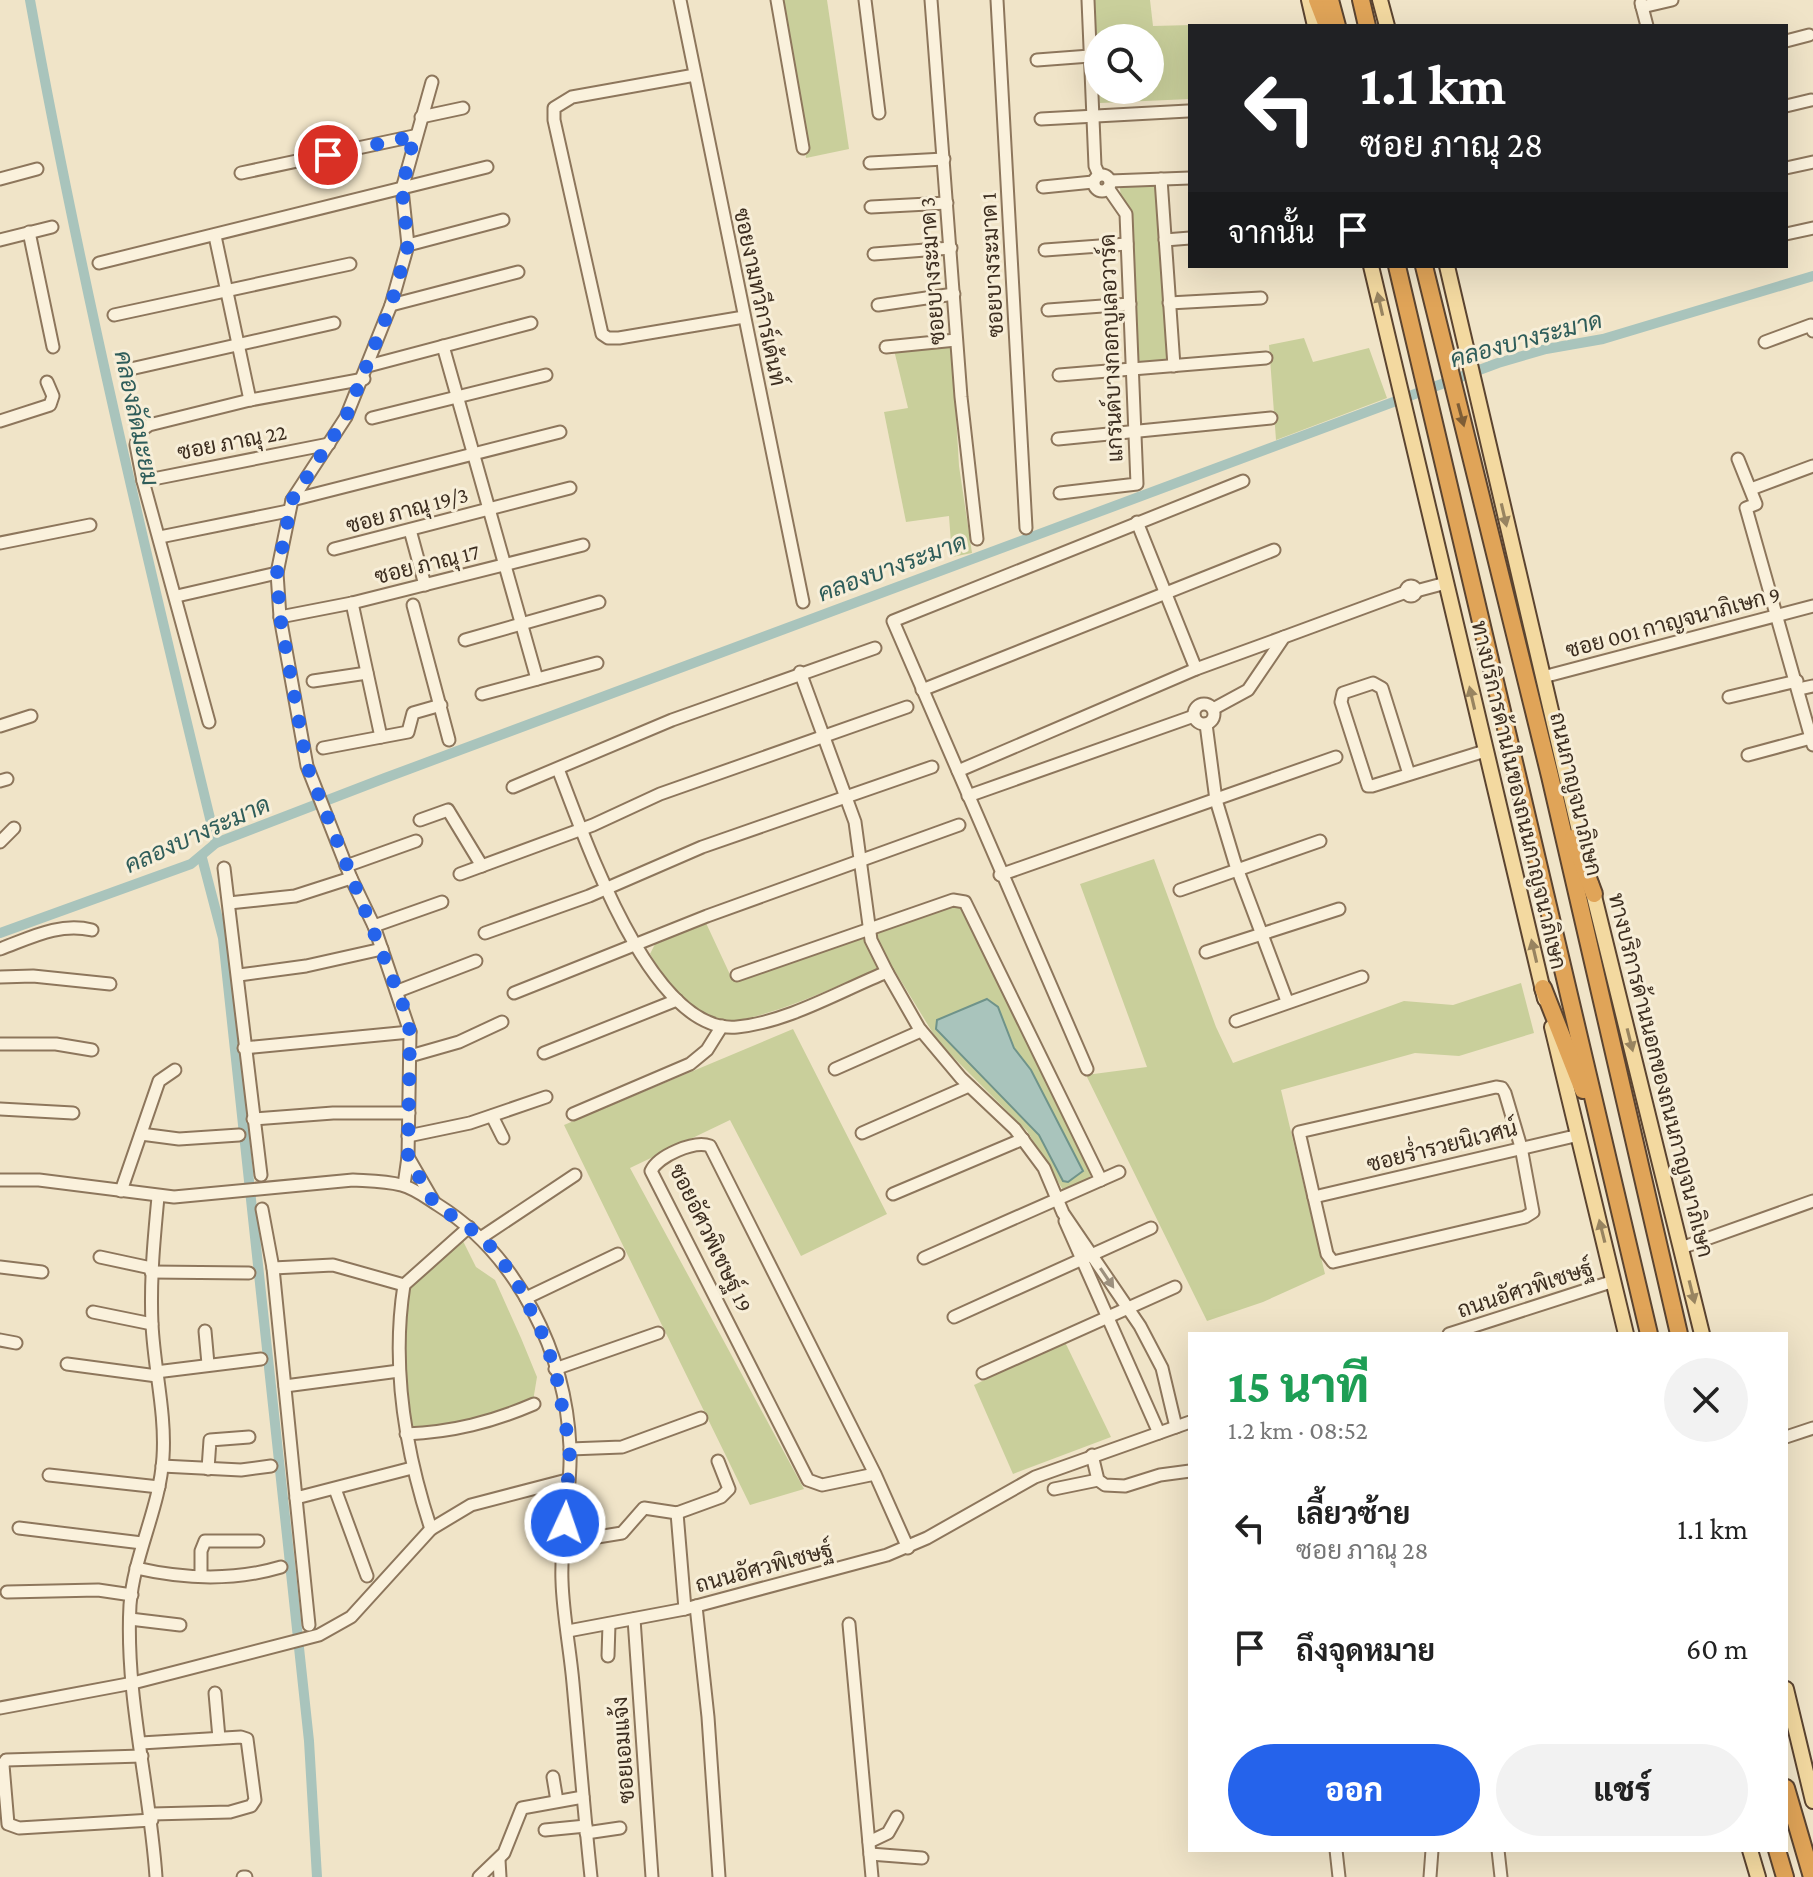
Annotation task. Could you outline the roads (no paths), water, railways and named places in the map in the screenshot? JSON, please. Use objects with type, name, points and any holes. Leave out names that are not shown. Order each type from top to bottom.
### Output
[{"type":"highway","points":[[1317,0],[1326,24]]},
{"type":"highway","points":[[1330,0],[1336,24]]},
{"type":"highway","points":[[1361,0],[1367,24]]},
{"type":"highway","points":[[1371,0],[1373,24]]},
{"type":"highway","points":[[1398,268],[1649,1332]]},
{"type":"highway","name":"ถนนกาญจนาภิเษก","points":[[1424,268],[1550,776],[1679,1332]]},
{"type":"highway","points":[[1550,776],[1594,894]]},
{"type":"highway","points":[[1543,988],[1603,1140]]},
{"type":"highway","points":[[1788,1795],[1812,1877]]},
{"type":"highway","points":[[1778,1852],[1785,1877]]},
{"type":"main road","points":[[1309,0],[1315,24]]},
{"type":"main road","points":[[1380,0],[1386,24]]},
{"type":"main road","name":"ทางบริการด้านในของถนนกาญจนาภิเษก","points":[[1371,268],[1626,1332]]},
{"type":"main road","name":"ทางบริการด้านนอกของถนนกาญจนาภิเษก","points":[[1447,268],[1594,894],[1702,1332]]},
{"type":"main road","points":[[1788,1697],[1813,1801]]},
{"type":"main road","points":[[1748,1852],[1750,1877]]},
{"type":"main road","points":[[1749,1852],[1758,1877]]},
{"type":"street","name":"ซอยงามทวีการ์เด้นท์","points":[[680,0],[803,602]]},
{"type":"street","points":[[777,0],[803,148]]},
{"type":"street","points":[[865,0],[879,113]]},
{"type":"street","name":"ซอยบางระมาด 3","points":[[931,0],[956,340],[977,539]]},
{"type":"street","name":"ซอยบางระมาด 1","points":[[997,0],[1026,528]]},
{"type":"street","name":"แกรนด์บางกอกบูเลอวาร์ด","points":[[1088,0],[1089,24]]},
{"type":"street","points":[[1646,24],[1641,4],[1672,0]]},
{"type":"street","points":[[1788,40],[1809,35]]},
{"type":"street","points":[[1037,60],[1084,56]]},
{"type":"street","points":[[695,75],[572,97],[554,108],[554,120],[602,334],[608,338],[619,338],[744,317]]},
{"type":"street","points":[[404,1185],[408,1157],[410,1032],[374,926],[351,878],[307,766],[280,617],[277,573],[290,506],[329,444],[364,379],[391,305],[408,245],[402,189],[414,136],[432,82]]},
{"type":"street","points":[[1788,106],[1811,100]]},
{"type":"street","name":"แกรนด์บางกอกบูเลอวาร์ด","points":[[1060,493],[1137,484],[1126,214],[1095,166],[1092,104]]},
{"type":"street","points":[[421,117],[463,108]]},
{"type":"street","points":[[1041,119],[1188,111]]},
{"type":"street","points":[[241,173],[414,136]]},
{"type":"street","points":[[870,163],[944,159]]},
{"type":"street","points":[[1788,168],[1813,162]]},
{"type":"street","points":[[99,263],[487,167]]},
{"type":"street","points":[[0,179],[37,169]]},
{"type":"street","points":[[1043,187],[1188,178]]},
{"type":"street","points":[[1161,179],[1174,366]]},
{"type":"street","points":[[871,207],[947,203]]},
{"type":"street","points":[[408,245],[503,220]]},
{"type":"street","points":[[0,240],[52,227]]},
{"type":"street","points":[[1788,234],[1813,228]]},
{"type":"street","points":[[29,232],[53,347]]},
{"type":"street","points":[[215,236],[250,400]]},
{"type":"street","points":[[1165,240],[1188,238]]},
{"type":"street","points":[[1045,250],[1127,244]]},
{"type":"street","points":[[874,254],[951,248]]},
{"type":"street","points":[[114,315],[350,264]]},
{"type":"street","points":[[391,305],[518,272]]},
{"type":"street","points":[[878,305],[954,294]]},
{"type":"street","points":[[1169,303],[1261,298]]},
{"type":"street","points":[[1048,310],[1130,304]]},
{"type":"street","points":[[126,370],[334,323]]},
{"type":"street","points":[[368,366],[531,323]]},
{"type":"street","points":[[1765,342],[1812,327]]},
{"type":"street","points":[[886,347],[956,340]]},
{"type":"street","points":[[443,346],[537,679]]},
{"type":"street","points":[[1059,375],[1266,358]]},
{"type":"street","points":[[372,418],[546,375]]},
{"type":"street","points":[[209,722],[177,596],[143,481],[136,445],[143,428],[250,400],[364,379]]},
{"type":"street","points":[[0,421],[43,410],[50,405],[53,396],[47,382]]},
{"type":"street","points":[[1058,439],[1271,418]]},
{"type":"street","points":[[160,537],[290,506],[473,453],[560,432]]},
{"type":"street","name":"ซอย ภาณุ 22","points":[[143,481],[329,444]]},
{"type":"street","points":[[1738,459],[1756,504],[1746,508],[1812,741],[1748,755]]},
{"type":"street","points":[[1751,489],[1813,466]]},
{"type":"street","points":[[1087,1069],[1000,875],[893,621],[1243,481]]},
{"type":"street","name":"ซอย ภาณุ 19/3","points":[[334,549],[570,488]]},
{"type":"street","points":[[1137,522],[1196,669]]},
{"type":"street","points":[[0,543],[90,525]]},
{"type":"street","points":[[410,530],[425,585]]},
{"type":"street","name":"ซอย ภาณุ 17","points":[[280,617],[352,603],[583,545]]},
{"type":"street","points":[[922,690],[1274,550]]},
{"type":"street","points":[[177,596],[277,573]]},
{"type":"street","points":[[958,771],[1196,669],[1411,591],[1446,583]]},
{"type":"street","points":[[465,640],[599,602]]},
{"type":"street","points":[[352,603],[381,737]]},
{"type":"street","points":[[413,605],[449,740]]},
{"type":"street","name":"ซอย 001 กาญจนาภิเษก 9","points":[[1543,677],[1813,606]]},
{"type":"street","points":[[968,796],[1194,716],[1200,704],[1213,709],[1248,690],[1284,637]]},
{"type":"street","points":[[513,787],[672,720],[800,672],[875,648]]},
{"type":"street","points":[[482,694],[597,663]]},
{"type":"street","points":[[800,672],[855,822],[870,929],[887,972],[921,1031],[969,1086],[1023,1139],[1044,1168],[1086,1258],[1108,1317],[1159,1433]]},
{"type":"street","points":[[313,681],[367,673]]},
{"type":"street","points":[[1409,774],[1382,688],[1373,683],[1343,693],[1341,702],[1366,783],[1372,786],[1485,751]]},
{"type":"street","points":[[1729,697],[1798,685],[1813,686]]},
{"type":"street","points":[[323,748],[408,732],[413,713],[441,705]]},
{"type":"street","points":[[460,874],[582,829],[660,794],[907,707]]},
{"type":"street","points":[[1194,716],[1199,723],[1206,724],[1213,718],[1213,709]]},
{"type":"street","points":[[0,726],[31,716]]},
{"type":"street","points":[[1206,724],[1216,800],[1237,869],[1287,1001]]},
{"type":"street","points":[[1000,875],[1336,757]]},
{"type":"street","points":[[485,933],[607,888],[702,847],[932,767]]},
{"type":"street","points":[[558,769],[607,888],[636,947],[677,1000],[708,1025],[763,1021],[887,972]]},
{"type":"street","points":[[420,820],[448,810],[482,866]]},
{"type":"street","points":[[514,993],[959,825]]},
{"type":"street","points":[[0,842],[14,828]]},
{"type":"street","points":[[346,866],[416,841]]},
{"type":"street","points":[[1180,890],[1320,841]]},
{"type":"street","points":[[224,868],[261,1175]]},
{"type":"street","points":[[229,903],[295,896],[351,878]]},
{"type":"street","points":[[737,975],[953,900],[965,902],[1101,1180]]},
{"type":"street","points":[[374,926],[442,902]]},
{"type":"street","points":[[1206,952],[1339,909]]},
{"type":"street","points":[[0,949],[54,929],[77,926],[92,930]]},
{"type":"street","points":[[239,975],[306,966],[382,949]]},
{"type":"street","points":[[398,991],[476,961]]},
{"type":"street","points":[[0,977],[33,976],[110,984]]},
{"type":"street","points":[[1236,1021],[1362,977]]},
{"type":"street","points":[[544,1053],[677,1000]]},
{"type":"street","points":[[410,1056],[459,1042],[502,1022]]},
{"type":"street","points":[[573,1114],[690,1064],[707,1050],[722,1026]]},
{"type":"street","points":[[835,1069],[921,1031]]},
{"type":"street","points":[[244,1048],[410,1032]]},
{"type":"street","points":[[0,1043],[56,1044],[92,1050]]},
{"type":"street","points":[[121,1191],[159,1081],[175,1070]]},
{"type":"street","points":[[862,1133],[969,1086]]},
{"type":"street","points":[[1496,1087],[1502,1088],[1505,1093],[1521,1147],[1533,1212],[1510,1221],[1333,1262],[1327,1254],[1299,1132],[1496,1087]]},
{"type":"street","points":[[408,1136],[492,1116],[546,1097]]},
{"type":"street","points":[[0,1109],[73,1113]]},
{"type":"street","points":[[253,1119],[333,1113],[409,1113]]},
{"type":"street","points":[[492,1116],[503,1138]]},
{"type":"street","points":[[141,1134],[179,1139],[239,1135]]},
{"type":"street","name":"ซอยร่ำรวยนิเวศน์","points":[[1314,1197],[1579,1135]]},
{"type":"street","points":[[893,1194],[1023,1139]]},
{"type":"street","name":"ซอยอัศวพิเชษฐ์ 19","points":[[875,1474],[822,1485],[808,1480],[651,1171],[658,1162],[690,1146],[710,1146],[875,1474],[908,1548]]},
{"type":"street","points":[[408,1157],[434,1203]]},
{"type":"street","points":[[924,1258],[1119,1172]]},
{"type":"street","points":[[482,1237],[575,1175]]},
{"type":"street","points":[[0,1180],[39,1180],[158,1197],[221,1195],[353,1180],[404,1185],[482,1237],[526,1298],[555,1369],[570,1449],[563,1595],[591,1877]]},
{"type":"street","points":[[156,1877],[152,1817],[133,1683],[130,1619],[136,1568],[162,1466],[151,1270],[158,1197]]},
{"type":"street","points":[[1681,1248],[1813,1201]]},
{"type":"street","points":[[262,1209],[273,1268],[309,1625]]},
{"type":"street","points":[[431,1529],[412,1468],[406,1434],[399,1371],[399,1321],[404,1285],[469,1227]]},
{"type":"street","points":[[954,1317],[1151,1228]]},
{"type":"street","points":[[526,1298],[618,1254]]},
{"type":"street","points":[[100,1257],[151,1270],[249,1273]]},
{"type":"street","points":[[1086,1258],[1128,1309],[1162,1368],[1176,1427]]},
{"type":"street","points":[[273,1268],[333,1265],[404,1285]]},
{"type":"street","points":[[0,1267],[42,1272]]},
{"type":"street","name":"ถนนอัศวพิเชษฐ์","points":[[1455,1332],[1614,1281]]},
{"type":"street","points":[[983,1373],[1175,1287]]},
{"type":"street","points":[[93,1312],[152,1324]]},
{"type":"street","points":[[1491,1320],[1494,1332]]},
{"type":"street","points":[[205,1331],[208,1364]]},
{"type":"street","points":[[555,1369],[658,1333]]},
{"type":"street","points":[[0,1340],[16,1343]]},
{"type":"street","points":[[67,1364],[156,1374],[208,1364],[261,1359]]},
{"type":"street","points":[[285,1386],[399,1371]]},
{"type":"street","points":[[406,1434],[467,1428],[495,1421],[534,1404]]},
{"type":"street","points":[[570,1449],[622,1447],[701,1418]]},
{"type":"street","name":"ถนนอัศวพิเชษฐ์","points":[[568,1631],[691,1608],[908,1548],[1024,1482],[1188,1423]]},
{"type":"street","points":[[1788,1436],[1813,1428]]},
{"type":"street","points":[[208,1469],[210,1440],[249,1437]]},
{"type":"street","points":[[1092,1455],[1098,1480],[1105,1485],[1125,1486],[1160,1475],[1188,1471]]},
{"type":"street","points":[[579,1540],[622,1533],[644,1508],[677,1513],[728,1493],[729,1483],[718,1461]]},
{"type":"street","points":[[162,1466],[208,1469],[271,1466]]},
{"type":"street","points":[[296,1498],[412,1468]]},
{"type":"street","points":[[49,1475],[159,1487]]},
{"type":"street","points":[[0,1708],[133,1683],[290,1645],[319,1635],[351,1617],[431,1529],[471,1505],[567,1480]]},
{"type":"street","points":[[1054,1489],[1098,1480]]},
{"type":"street","points":[[335,1489],[367,1576]]},
{"type":"street","points":[[677,1513],[707,1707],[719,1877]]},
{"type":"street","points":[[19,1528],[142,1543]]},
{"type":"street","points":[[201,1576],[201,1551],[205,1541],[258,1541]]},
{"type":"street","points":[[136,1568],[232,1577],[281,1567]]},
{"type":"street","points":[[7,1592],[98,1590],[132,1595]]},
{"type":"street","points":[[130,1619],[180,1625]]},
{"type":"street","name":"ซอยเอมแจ้ง","points":[[634,1619],[652,1877]]},
{"type":"street","points":[[608,1656],[609,1624]]},
{"type":"street","points":[[849,1624],[872,1877]]},
{"type":"street","points":[[215,1693],[219,1738]]},
{"type":"street","points":[[141,1743],[241,1737],[250,1743],[255,1800],[251,1806],[230,1812],[19,1828],[8,1824],[3,1765],[6,1760],[142,1756]]},
{"type":"street","points":[[553,1777],[557,1801]]},
{"type":"street","points":[[479,1877],[499,1860],[522,1808],[583,1797]]},
{"type":"street","points":[[869,1848],[888,1833],[897,1817]]},
{"type":"street","points":[[545,1830],[620,1828]]},
{"type":"street","points":[[869,1848],[922,1858]]},
{"type":"street","points":[[1336,1852],[1339,1877]]},
{"type":"street","points":[[1430,1877],[1432,1852]]},
{"type":"street","points":[[1498,1852],[1501,1877]]},
{"type":"street","points":[[499,1860],[500,1877]]},
{"type":"water","points":[[987,999],[998,1007],[1014,1048],[1031,1070],[1083,1171],[1068,1182],[1063,1181],[1039,1135],[936,1029],[937,1020]]},
{"type":"waterway","name":"คลองลัดมะยม","points":[[30,0],[93,317],[216,843]]},
{"type":"waterway","name":"คลองบางระมาด","points":[[0,933],[191,864],[216,843],[385,778],[1498,363],[1546,349],[1603,339],[1813,276]]},
{"type":"waterway","points":[[202,858],[223,938],[309,1741],[317,1877]]}]
